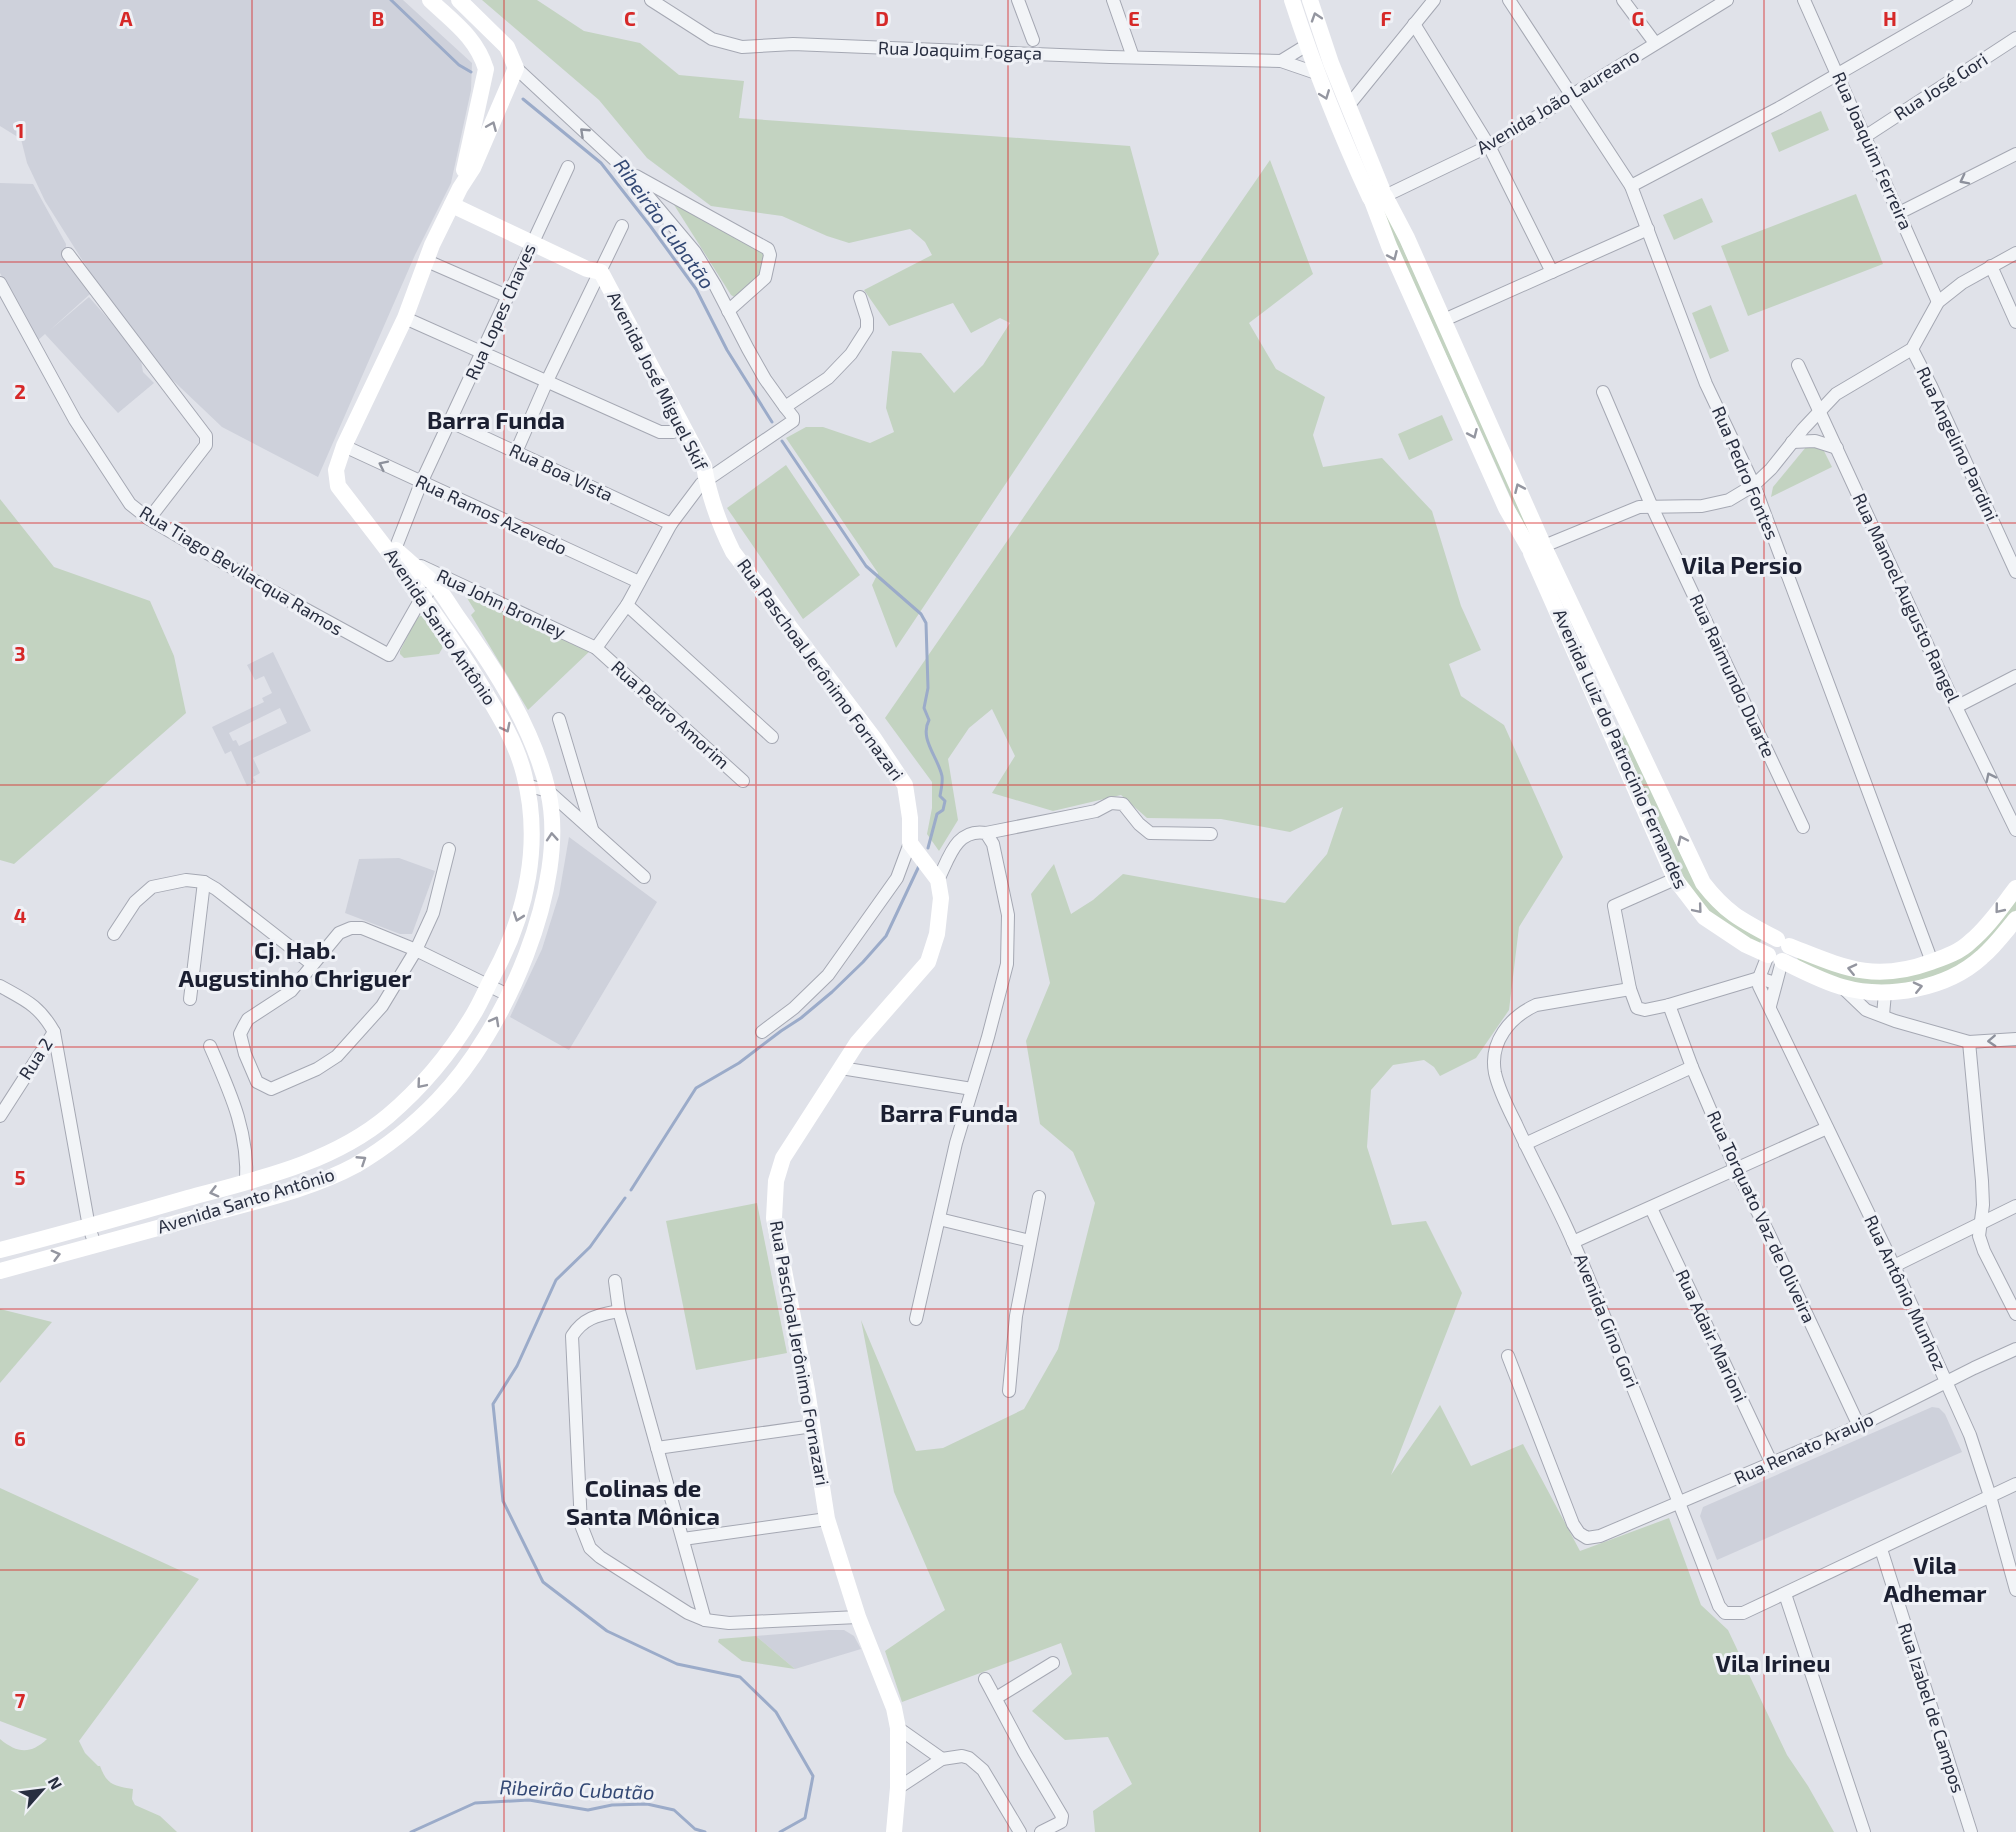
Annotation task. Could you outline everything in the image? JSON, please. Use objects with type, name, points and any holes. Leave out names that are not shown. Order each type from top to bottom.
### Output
[{"type":"main road","name":"Avenida Santo Antônio","points":[[430,0],[473,40],[482,55],[486,69],[460,188]]},
{"type":"main road","points":[[459,0],[507,47],[513,76]]},
{"type":"main road","name":"Avenida Luiz do Patrocinio Fernandes","points":[[1292,0],[1316,73],[1340,134],[1377,196],[1407,238],[1538,547],[1608,724],[1675,879],[1704,917],[1746,945],[1779,950],[1865,972],[1888,973],[1911,969],[1956,952],[1971,942],[2016,888]]},
{"type":"main road","name":"Avenida Luiz do Patrocinio Fernandes","points":[[1310,0],[1377,196],[1389,246],[1506,508],[1538,547],[1624,717],[1703,883],[1734,917],[1815,977],[1843,987],[1885,993],[1918,988],[1966,969],[1982,958],[2016,919]]},
{"type":"main road","points":[[473,40],[487,27]]},
{"type":"main road","name":"Avenida Santo Antônio","points":[[0,1271],[290,1190],[334,1176],[359,1163],[407,1128],[440,1098],[471,1059],[494,1024],[527,951],[543,906],[553,850],[548,791],[522,720],[480,648],[436,587],[380,540],[338,486],[336,470],[344,446],[405,318],[432,245],[460,188],[473,168],[513,76]]},
{"type":"main road","points":[[452,205],[594,275]]},
{"type":"main road","name":"Avenida José Miguel Skif","points":[[594,275],[679,430],[695,470],[706,480]]},
{"type":"main road","name":"Rua Paschoal Jerônimo Fornazari","points":[[706,480],[719,524],[734,552],[873,737],[905,785],[910,818],[910,843]]},
{"type":"main road","name":"Avenida Santo Antônio","points":[[0,1250],[246,1183],[323,1156],[358,1137],[388,1116],[415,1091],[473,1015],[507,946],[519,917],[528,884],[533,840],[526,785],[508,729],[465,658],[422,597],[398,555]]},
{"type":"main road","points":[[1608,724],[1624,717]]},
{"type":"main road","points":[[910,843],[938,880]]},
{"type":"main road","name":"Rua Paschoal Jerônimo Fornazari","points":[[894,1832],[898,1788],[898,1728],[894,1708],[858,1617],[827,1519],[813,1426],[774,1218],[776,1181],[783,1158],[857,1043],[928,962],[937,934],[941,898],[938,880]]},
{"type":"main road","points":[[507,946],[527,951]]},
{"type":"street","name":"Rua Joaquim Fogaça","points":[[651,0],[712,39],[742,47],[793,44],[1281,61],[1316,73]]},
{"type":"street","points":[[1018,0],[1033,40]]},
{"type":"street","points":[[1113,0],[1133,57]]},
{"type":"street","points":[[1348,106],[1434,0]]},
{"type":"street","name":"Rua Pedro Fontes","points":[[1509,0],[1631,186],[1706,384],[1754,485],[1932,962]]},
{"type":"street","points":[[1623,0],[1655,43]]},
{"type":"street","name":"Avenida João Laureano","points":[[1377,196],[1489,146],[1727,0]]},
{"type":"street","name":"Rua Joaquim Ferreira","points":[[1804,0],[1938,302]]},
{"type":"street","points":[[1631,186],[1838,74],[1966,0]]},
{"type":"street","points":[[1414,24],[1489,146],[1552,272]]},
{"type":"street","name":"Rua José Gori","points":[[1866,136],[2016,38]]},
{"type":"street","points":[[1281,61],[1307,45]]},
{"type":"street","points":[[513,76],[627,171],[695,252],[765,379],[793,417],[793,421],[701,484],[671,524],[627,605],[596,648]]},
{"type":"street","points":[[1899,213],[2016,154]]},
{"type":"street","name":"Rua Lopes Chaves","points":[[398,555],[422,483],[568,167]]},
{"type":"street","points":[[627,171],[768,249],[770,255],[765,278],[728,311]]},
{"type":"street","points":[[516,452],[594,275],[622,226]]},
{"type":"street","points":[[1443,320],[1648,229]]},
{"type":"street","points":[[1538,547],[1639,507],[1712,504],[1730,500],[1754,485],[1771,469],[1792,442],[1836,394],[1912,349],[1938,302],[1962,283],[2016,253]]},
{"type":"street","points":[[68,254],[206,436],[206,444],[149,519]]},
{"type":"street","points":[[427,261],[507,296]]},
{"type":"street","points":[[1991,266],[2016,322]]},
{"type":"street","name":"Rua Tiago Bevilacqua Ramos","points":[[0,283],[75,420],[107,471],[130,504],[149,519],[282,597],[389,655],[422,597]]},
{"type":"street","points":[[785,407],[828,378],[856,346],[867,329],[867,319],[860,297]]},
{"type":"street","points":[[405,318],[660,432],[679,430]]},
{"type":"street","name":"Rua Angelino Pardini","points":[[1912,349],[2016,572]]},
{"type":"street","name":"Rua Manoel Augusto Rangel","points":[[1798,365],[1956,707],[2016,830]]},
{"type":"street","name":"Rua Raimundo Duarte","points":[[1603,392],[1652,507],[1803,827]]},
{"type":"street","name":"Rua Boa VIsta","points":[[451,422],[671,524]]},
{"type":"street","points":[[1792,442],[1815,441],[1837,448]]},
{"type":"street","name":"Rua Ramos Azevedo","points":[[344,446],[639,582]]},
{"type":"street","name":"Rua John Bronley","points":[[398,555],[596,648]]},
{"type":"street","points":[[422,597],[436,587]]},
{"type":"street","points":[[627,605],[772,737]]},
{"type":"street","name":"Rua Pedro Amorim","points":[[596,648],[743,782]]},
{"type":"street","points":[[1956,707],[2016,676]]},
{"type":"street","points":[[559,719],[593,830]]},
{"type":"street","points":[[526,785],[548,791],[644,877]]},
{"type":"street","points":[[938,880],[959,840],[972,832],[986,833],[1095,812],[1111,803],[1123,804],[1139,824],[1150,833],[1211,834]]},
{"type":"street","points":[[916,1319],[956,1143],[1007,964],[1008,915],[993,844],[986,833]]},
{"type":"street","points":[[762,1032],[794,1008],[828,975],[897,878],[910,843]]},
{"type":"street","points":[[449,849],[434,913],[416,950],[382,1006],[337,1056],[317,1069],[271,1089],[257,1082],[245,1054],[240,1035],[248,1019],[291,991],[339,933],[351,928],[362,928],[416,950],[508,995]]},
{"type":"street","points":[[1675,879],[1614,906],[1634,1005],[1640,1010],[1669,1005],[1759,978],[1775,983]]},
{"type":"street","points":[[114,934],[135,902],[152,887],[186,880],[204,882],[312,964]]},
{"type":"street","points":[[190,999],[204,882]]},
{"type":"street","points":[[1759,978],[1779,950]]},
{"type":"street","points":[[1770,1006],[1779,950]]},
{"type":"street","name":"Rua Antônio Munhoz","points":[[1759,978],[1759,986],[1894,1266],[1970,1435],[1990,1496],[2016,1590]]},
{"type":"street","points":[[0,986],[36,1007],[54,1032],[89,1227],[95,1245]]},
{"type":"street","points":[[1843,987],[1866,1010],[1895,1021],[1969,1042],[2016,1040]]},
{"type":"street","name":"Avenida Gino Gori","points":[[1630,989],[1536,1005],[1522,1011],[1510,1022],[1499,1039],[1495,1057],[1495,1072],[1503,1096],[1525,1144],[1573,1242],[1680,1502],[1719,1606],[1725,1613],[1743,1613],[1785,1594]]},
{"type":"street","points":[[1883,1016],[1885,993]]},
{"type":"street","name":"Rua Torquato Vaz de Oliveira","points":[[1669,1005],[1692,1067],[1736,1170],[1768,1232],[1859,1426]]},
{"type":"street","name":"Rua 2","points":[[0,1116],[54,1032]]},
{"type":"street","points":[[1969,1042],[1982,1181],[1983,1205],[1979,1236],[1984,1251],[2016,1314]]},
{"type":"street","points":[[210,1046],[242,1128],[248,1160],[246,1183]]},
{"type":"street","points":[[1525,1144],[1692,1067]]},
{"type":"street","points":[[841,1068],[972,1089]]},
{"type":"street","points":[[1573,1242],[1827,1128]]},
{"type":"street","points":[[1009,1391],[1016,1316],[1039,1197]]},
{"type":"street","points":[[1894,1266],[2016,1206]]},
{"type":"street","name":"Rua Adair Marioni","points":[[1651,1208],[1772,1464]]},
{"type":"street","points":[[939,1219],[1030,1241]]},
{"type":"street","points":[[615,1281],[619,1311],[705,1620]]},
{"type":"street","points":[[619,1311],[589,1318],[578,1327],[572,1336],[581,1525],[590,1548],[600,1557],[688,1613],[705,1620],[729,1623],[858,1617]]},
{"type":"street","name":"Rua Renato Araujo","points":[[1508,1356],[1573,1524],[1579,1533],[1587,1538],[1600,1536],[1859,1426],[2016,1349]]},
{"type":"street","points":[[657,1448],[813,1426]]},
{"type":"street","points":[[1864,1832],[1785,1594],[2016,1484]]},
{"type":"street","points":[[682,1539],[827,1519]]},
{"type":"street","name":"Rua Izabel de Campos","points":[[1881,1549],[1971,1832]]},
{"type":"street","points":[[996,1698],[1053,1663]]},
{"type":"street","points":[[985,1679],[1062,1816],[1061,1822],[1041,1832]]},
{"type":"street","points":[[898,1728],[942,1759]]},
{"type":"street","points":[[898,1788],[942,1759],[962,1756],[983,1770],[1020,1832]]},
{"type":"shaded area","points":[[0,0],[403,0],[472,63],[471,90],[451,183],[415,255],[318,477],[222,427],[161,369],[110,304],[45,201],[27,163],[21,139],[0,126]]},
{"type":"shaded area","points":[[0,183],[33,184],[66,244],[65,261],[90,294],[49,331],[89,297],[140,355],[143,372],[154,383],[118,413],[45,334],[37,341],[0,273]]},
{"type":"shaded area","points":[[273,652],[311,731],[253,758],[260,773],[253,777],[256,782],[247,786],[231,751],[225,754],[212,727],[264,702],[262,698],[272,693],[264,676],[255,680],[247,665]],"holes":[[[280,708],[287,723],[239,746],[229,733]]]},
{"type":"shaded area","points":[[569,837],[657,902],[569,1050],[510,1017],[542,949],[559,895]]},
{"type":"shaded area","points":[[399,858],[435,871],[412,934],[400,934],[345,913],[359,859]]},
{"type":"shaded area","points":[[1932,1407],[1939,1408],[1945,1414],[1962,1452],[1717,1560],[1700,1516],[1703,1507]]},
{"type":"shaded area","points":[[844,1630],[854,1636],[861,1649],[795,1669],[756,1636]]},
{"type":"green space","points":[[482,0],[537,0],[584,31],[640,43],[679,75],[744,81],[739,118],[1130,146],[1159,254],[896,648],[872,585],[878,573],[786,438],[806,427],[823,427],[870,443],[894,432],[886,408],[892,351],[921,353],[954,393],[983,365],[1010,323],[1000,318],[971,333],[953,303],[889,326],[864,290],[932,255],[925,242],[910,229],[849,243],[782,216],[711,206],[647,158],[599,100]]},
{"type":"green space","points":[[1821,111],[1829,130],[1779,152],[1771,133]]},
{"type":"green space","points":[[1270,160],[1313,274],[1249,323],[1276,369],[1325,397],[1313,435],[1323,467],[1382,458],[1432,511],[1461,606],[1481,650],[1449,664],[1461,696],[1504,725],[1563,857],[1519,927],[1509,1010],[1476,1058],[1440,1076],[1434,1067],[1424,1060],[1393,1065],[1371,1090],[1367,1147],[1392,1225],[1426,1221],[1462,1293],[1391,1475],[1440,1405],[1471,1466],[1523,1444],[1580,1551],[1669,1518],[1701,1605],[1728,1630],[1787,1755],[1834,1832],[1095,1832],[1093,1811],[1132,1784],[1108,1737],[1065,1740],[1032,1711],[1072,1674],[1061,1643],[902,1702],[885,1651],[945,1610],[894,1492],[861,1320],[916,1451],[943,1448],[1024,1409],[1058,1349],[1095,1203],[1073,1152],[1040,1124],[1026,1041],[1050,983],[1031,894],[1054,864],[1071,914],[1093,900],[1123,874],[1285,903],[1327,854],[1343,807],[1290,832],[1221,819],[1147,818],[1121,795],[1053,811],[992,793],[1015,756],[992,709],[969,728],[948,759],[958,820],[939,851],[927,834],[932,808],[932,782],[885,718]]},
{"type":"green space","points":[[1856,194],[1883,264],[1748,316],[1721,246]]},
{"type":"green space","points":[[1702,198],[1713,222],[1674,240],[1663,215]]},
{"type":"green space","points":[[671,200],[766,253],[764,273],[736,298],[731,295]]},
{"type":"green space","points":[[1385,209],[1535,537],[1528,536],[1381,211]]},
{"type":"green space","points":[[1711,305],[1729,351],[1710,359],[1692,313]]},
{"type":"green space","points":[[1442,415],[1453,440],[1409,460],[1398,434]]},
{"type":"green space","points":[[1817,446],[1824,451],[1832,467],[1771,497],[1773,487],[1806,447]]},
{"type":"green space","points":[[786,465],[860,575],[803,619],[727,508]]},
{"type":"green space","points":[[0,499],[54,567],[150,601],[174,656],[186,713],[14,864],[0,860]]},
{"type":"green space","points":[[473,593],[592,649],[528,710],[471,615],[475,611],[467,598]]},
{"type":"green space","points":[[420,616],[443,647],[439,654],[404,658],[400,651],[416,619]]},
{"type":"green space","points":[[1622,727],[1657,797],[1672,837],[1695,882],[1762,938],[1758,947],[1707,912],[1688,886],[1617,733],[1618,728]]},
{"type":"green space","points":[[2016,896],[2016,910],[1983,948],[1968,961],[1921,980],[1894,985],[1852,982],[1825,973],[1800,962],[1797,958],[1921,972]]},
{"type":"green space","points":[[757,1203],[787,1353],[696,1370],[666,1221]]},
{"type":"green space","points":[[0,1309],[52,1322],[0,1383]]},
{"type":"green space","points":[[0,1488],[199,1579],[79,1741],[85,1753],[100,1766],[109,1781],[133,1789],[132,1799],[135,1805],[160,1816],[177,1832],[0,1832],[0,1739],[19,1750],[30,1750],[47,1739],[0,1721]]},
{"type":"green space","points":[[756,1636],[795,1669],[742,1661],[718,1642],[719,1639]]},
{"type":"waterway","name":"Ribeirão Cubatão","points":[[391,0],[459,65],[471,72]]},
{"type":"waterway","name":"Ribeirão Cubatão","points":[[523,99],[601,163],[651,227],[696,289],[727,350],[772,422]]},
{"type":"waterway","name":"Ribeirão Cubatão","points":[[782,441],[866,566],[921,614],[926,623],[928,688],[924,708],[929,720],[926,734],[942,776],[940,796],[945,801],[943,810],[937,814],[928,848]]},
{"type":"waterway","points":[[631,1190],[696,1088],[739,1063],[801,1018],[863,962],[886,936],[919,866]]},
{"type":"waterway","name":"Ribeirão Cubatão","points":[[625,1198],[590,1247],[556,1280],[517,1366],[493,1404],[503,1501],[543,1582],[607,1631],[677,1664],[740,1677],[776,1712],[813,1776],[805,1818],[780,1832]]},
{"type":"waterway","name":"Ribeirão Cubatão","points":[[411,1832],[475,1803],[529,1800],[588,1810],[612,1805],[647,1804],[674,1810],[695,1829],[705,1832]]},
{"type":"district","name":"Barra Funda","points":[[496,421]]},
{"type":"district","name":"Vila Persio","points":[[1742,566]]},
{"type":"district","name":"Cj. Hab. Augustinho Chriguer","points":[[295,965]]},
{"type":"district","name":"Barra Funda","points":[[949,1114]]},
{"type":"district","name":"Colinas de Santa Mônica","points":[[643,1503]]},
{"type":"district","name":"Vila Adhemar","points":[[1935,1580]]},
{"type":"district","name":"Vila Irineu","points":[[1773,1664]]}]
